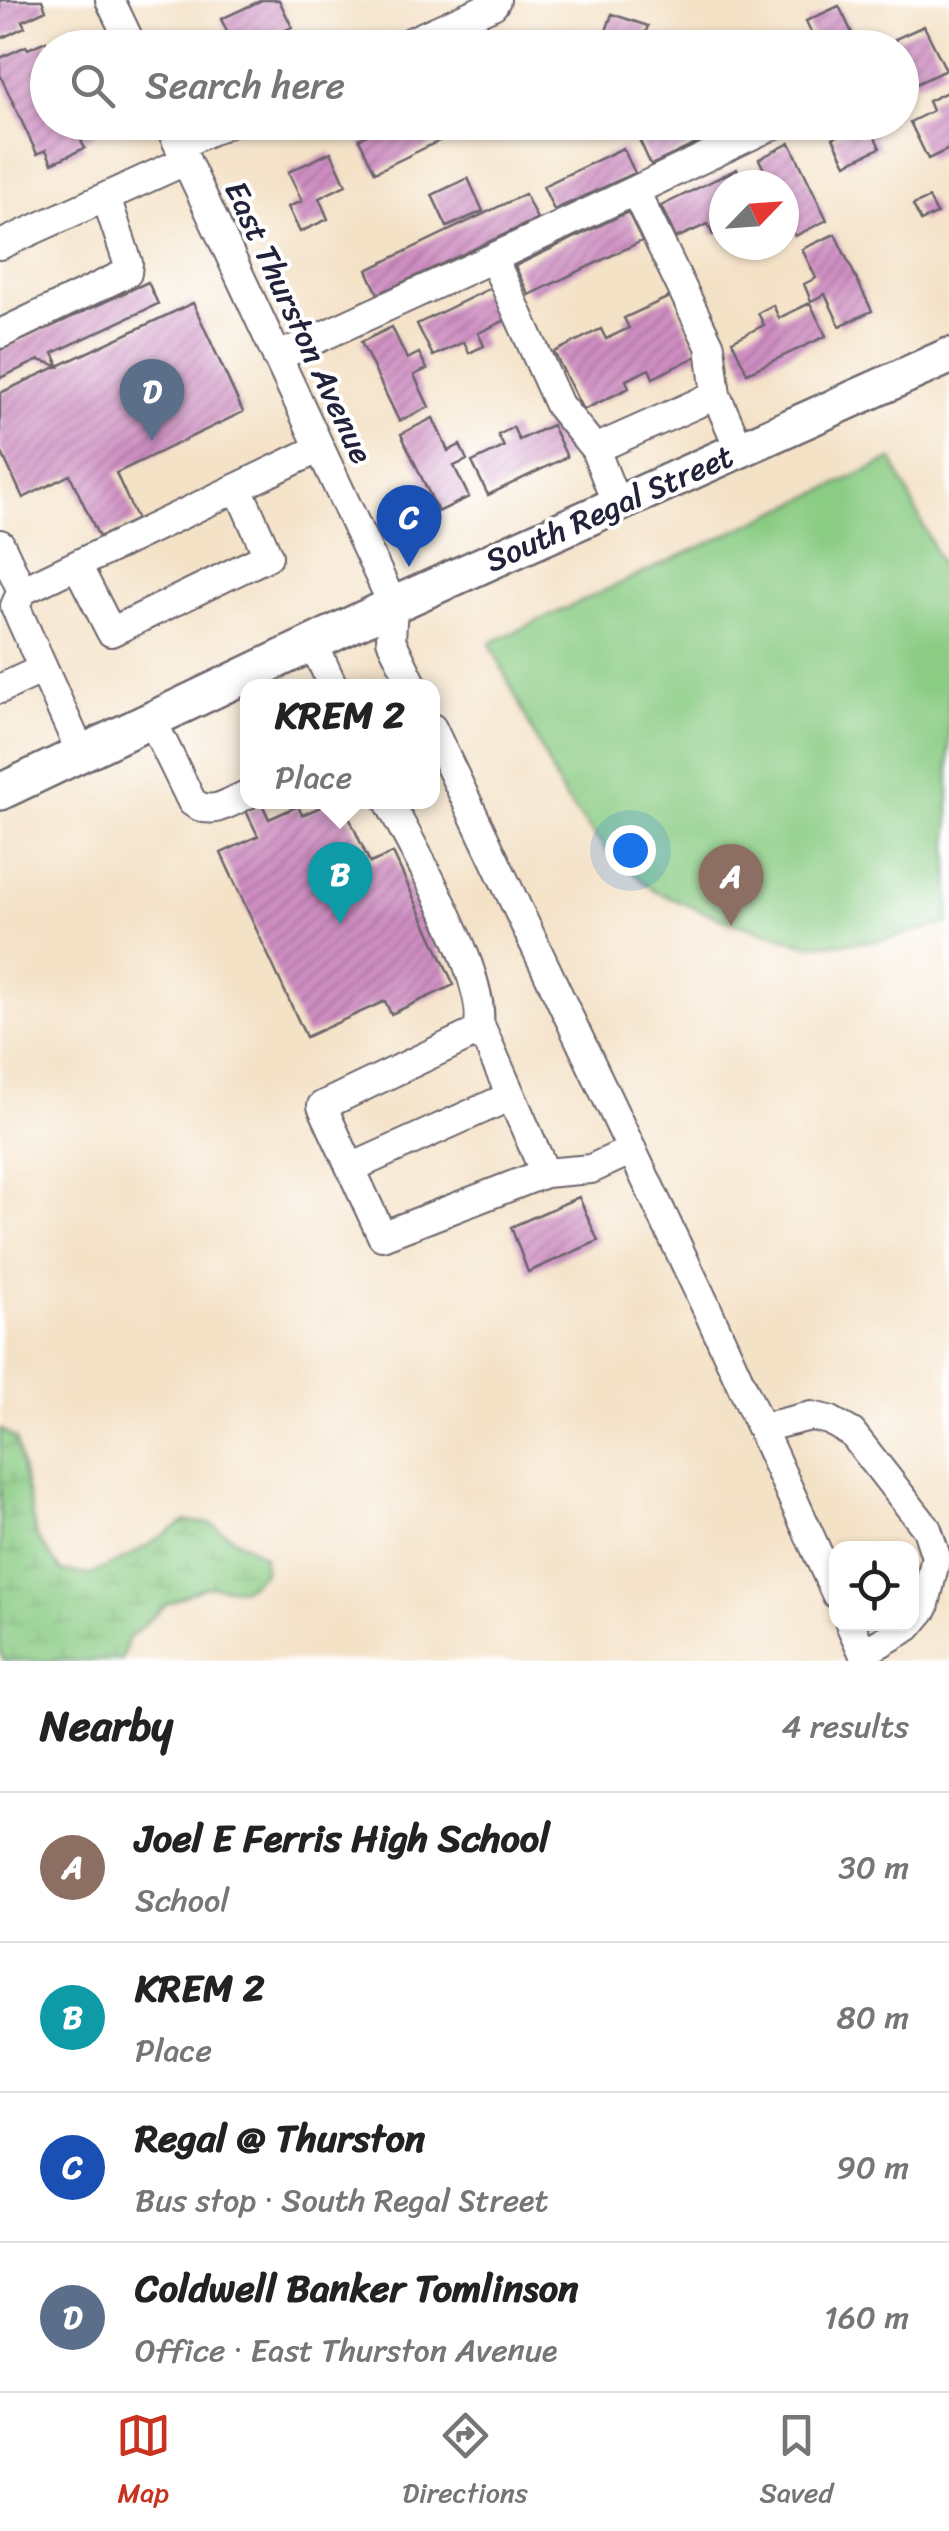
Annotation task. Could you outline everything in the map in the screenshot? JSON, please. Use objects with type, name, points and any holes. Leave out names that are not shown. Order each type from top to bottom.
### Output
[{"type":"main road","name":"South Regal Street","points":[[0,792],[394,605],[949,356]]},
{"type":"street","points":[[110,0],[124,30]]},
{"type":"street","points":[[435,30],[494,2]]},
{"type":"street","points":[[278,357],[742,140]]},
{"type":"street","points":[[0,246],[106,197],[177,143]]},
{"type":"street","name":"East Thurston Avenue","points":[[177,143],[394,605]]},
{"type":"street","points":[[635,191],[710,346],[716,394],[740,450]]},
{"type":"street","points":[[0,334],[126,273],[128,263],[106,197]]},
{"type":"street","points":[[493,258],[559,404],[595,449],[617,504]]},
{"type":"street","points":[[595,449],[716,394]]},
{"type":"street","points":[[12,603],[76,565],[320,448]]},
{"type":"street","points":[[76,565],[110,632],[268,556],[238,488]]},
{"type":"street","points":[[2,551],[12,603],[81,753]]},
{"type":"street","points":[[394,605],[391,640],[410,679]]},
{"type":"street","points":[[313,643],[330,679]]},
{"type":"street","points":[[0,689],[42,669]]},
{"type":"street","points":[[152,720],[192,802],[211,810],[240,797]]},
{"type":"street","points":[[440,745],[829,1579]]},
{"type":"street","points":[[393,809],[461,943],[475,990],[480,1025],[545,1174]]},
{"type":"street","points":[[480,1025],[477,1032],[322,1106],[382,1236],[545,1174],[591,1169],[632,1150]]},
{"type":"street","points":[[351,1168],[511,1096]]},
{"type":"street","points":[[761,1428],[811,1416],[829,1420],[852,1434],[927,1529],[936,1557],[924,1608],[908,1627],[865,1657],[853,1631]]},
{"type":"green space","points":[[892,459],[949,581],[949,923],[878,941],[808,945],[722,919],[654,891],[607,851],[564,797],[490,643]]},
{"type":"green space","points":[[0,1429],[16,1439],[36,1536],[61,1571],[90,1575],[186,1521],[211,1524],[264,1556],[264,1573],[243,1589],[205,1586],[165,1605],[128,1639],[122,1661],[4,1661],[0,1652]]},
{"type":"building","points":[[0,0],[42,0],[46,10],[22,21],[25,27],[0,39]]},
{"type":"building","points":[[262,0],[279,0],[292,27],[226,30],[221,19]]},
{"type":"building","points":[[839,6],[851,30],[810,30],[806,21]]},
{"type":"building","points":[[612,14],[648,26],[647,30],[606,30]]},
{"type":"building","points":[[924,26],[946,70],[919,83],[919,30],[915,30]]},
{"type":"building","points":[[26,46],[30,139],[0,75],[0,58]]},
{"type":"building","points":[[949,91],[949,149],[928,159],[919,140],[919,118],[932,111],[928,101]]},
{"type":"building","points":[[30,140],[83,140],[85,148],[52,163],[46,150],[37,154]]},
{"type":"building","points":[[359,140],[441,140],[375,172]]},
{"type":"building","points":[[639,140],[704,140],[651,165]]},
{"type":"building","points":[[834,140],[876,140],[880,148],[846,164]]},
{"type":"building","points":[[790,143],[827,220],[799,234],[799,170],[764,170],[759,159]]},
{"type":"building","points":[[623,148],[635,173],[554,210],[543,186]]},
{"type":"building","points":[[331,152],[346,185],[319,198],[328,219],[300,232],[288,207],[302,201],[288,172]]},
{"type":"building","points":[[468,178],[483,211],[447,227],[432,195]]},
{"type":"building","points":[[709,183],[709,226],[676,238],[661,206]]},
{"type":"building","points":[[525,194],[537,219],[378,294],[367,270]]},
{"type":"building","points":[[929,198],[937,214],[921,221],[913,205]]},
{"type":"building","points":[[628,212],[642,241],[529,295],[515,266]]},
{"type":"building","points":[[835,234],[872,311],[840,326],[825,294],[811,301],[804,284],[816,278],[802,249]]},
{"type":"building","points":[[148,282],[158,304],[53,353],[59,366],[39,360],[0,378],[0,350]]},
{"type":"building","points":[[493,287],[508,319],[478,333],[484,346],[469,353],[464,342],[433,356],[417,324]]},
{"type":"building","points":[[671,296],[699,355],[653,378],[649,369],[626,380],[629,388],[583,410],[554,352],[601,329],[606,339],[629,328],[624,318]]},
{"type":"building","points":[[193,303],[243,412],[116,473],[137,520],[99,537],[70,475],[23,498],[0,449],[0,393]]},
{"type":"building","points":[[810,303],[826,336],[747,373],[732,341],[764,325],[758,313],[773,305],[779,318]]},
{"type":"building","points":[[392,327],[407,359],[419,353],[427,369],[414,375],[429,407],[399,421],[361,342]]},
{"type":"building","points":[[433,418],[448,451],[460,445],[467,460],[454,466],[469,497],[438,512],[401,434]]},
{"type":"building","points":[[552,425],[567,457],[488,495],[472,462],[504,447],[498,435],[513,427],[519,440]]},
{"type":"building","points":[[264,809],[269,819],[291,809],[299,809],[302,815],[316,809],[345,809],[370,863],[393,853],[454,985],[391,1014],[385,1001],[306,1037],[221,853],[258,836],[246,811]]},
{"type":"building","points":[[579,1197],[598,1241],[528,1272],[511,1227]]},
{"type":"place","name":"Coldwell Banker Tomlinson","points":[[152,441]]},
{"type":"place","name":"Regal @ Thurston","points":[[409,567]]},
{"type":"place","name":"KREM 2","points":[[340,924]]},
{"type":"place","name":"Joel E Ferris High School","points":[[731,926]]}]
